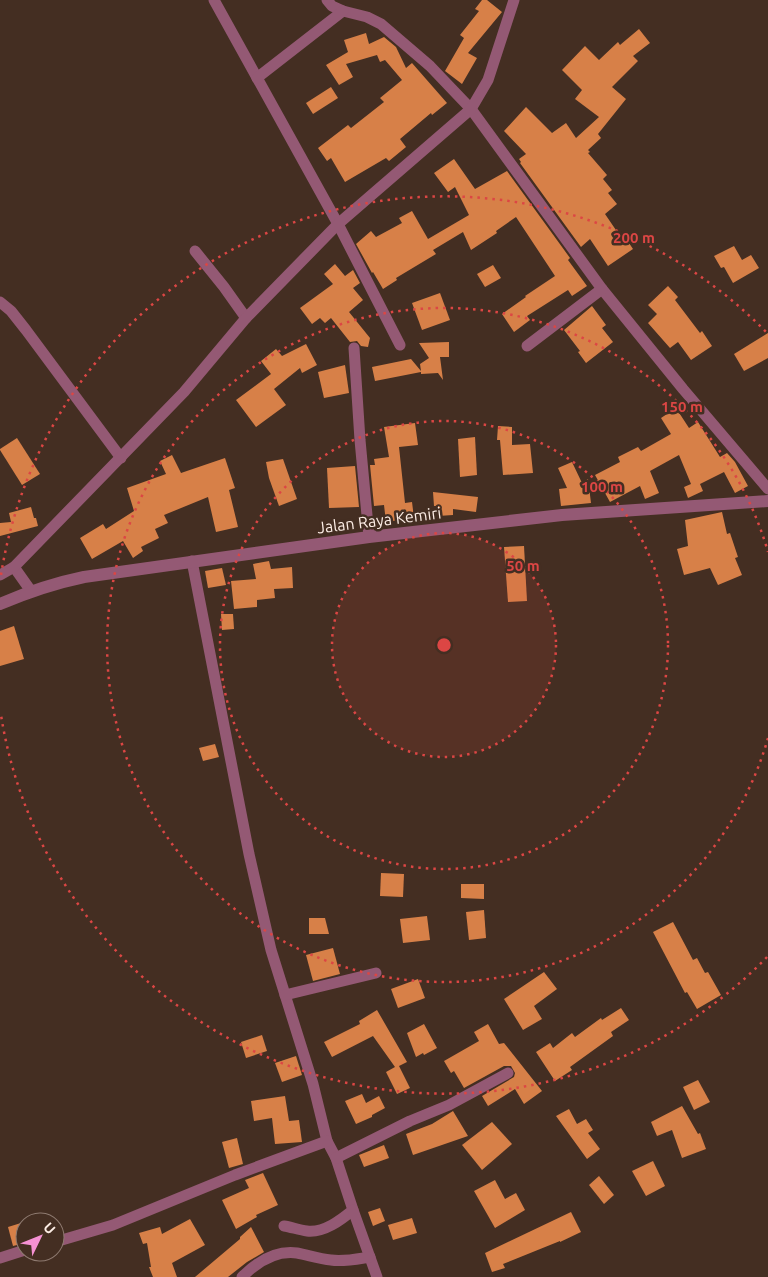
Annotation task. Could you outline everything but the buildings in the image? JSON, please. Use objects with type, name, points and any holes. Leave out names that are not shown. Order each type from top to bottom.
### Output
[{"type":"street","points":[[214,0],[338,224],[400,345]]},
{"type":"street","points":[[326,0],[332,6],[343,11],[367,17],[381,24],[430,66],[472,109],[602,289],[683,389],[768,489]]},
{"type":"street","points":[[0,575],[18,572],[121,458],[184,392],[246,318],[338,224],[472,109],[488,80],[514,0]]},
{"type":"street","points":[[257,78],[343,11]]},
{"type":"street","points":[[195,251],[246,318]]},
{"type":"street","points":[[527,346],[602,289]]},
{"type":"street","points":[[0,302],[11,311],[26,330],[121,458]]},
{"type":"street","points":[[354,348],[369,537]]},
{"type":"street","name":"Jalan Raya Kemiri","points":[[0,604],[55,583],[84,577],[369,537],[562,515],[768,501]]},
{"type":"street","points":[[192,561],[249,854],[271,950],[313,1084],[327,1141],[336,1158],[377,1277]]},
{"type":"street","points":[[18,572],[31,591]]},
{"type":"street","points":[[285,995],[376,972]]},
{"type":"street","points":[[336,1158],[410,1121],[449,1105],[508,1073]]},
{"type":"street","points":[[65,1239],[113,1225],[235,1175],[327,1141]]},
{"type":"street","points":[[284,1226],[309,1231],[322,1229],[337,1222],[354,1210]]},
{"type":"street","points":[[242,1277],[251,1268],[267,1258],[283,1252],[298,1253],[333,1261],[370,1257]]},
{"type":"street","points":[[0,1258],[15,1253]]}]
